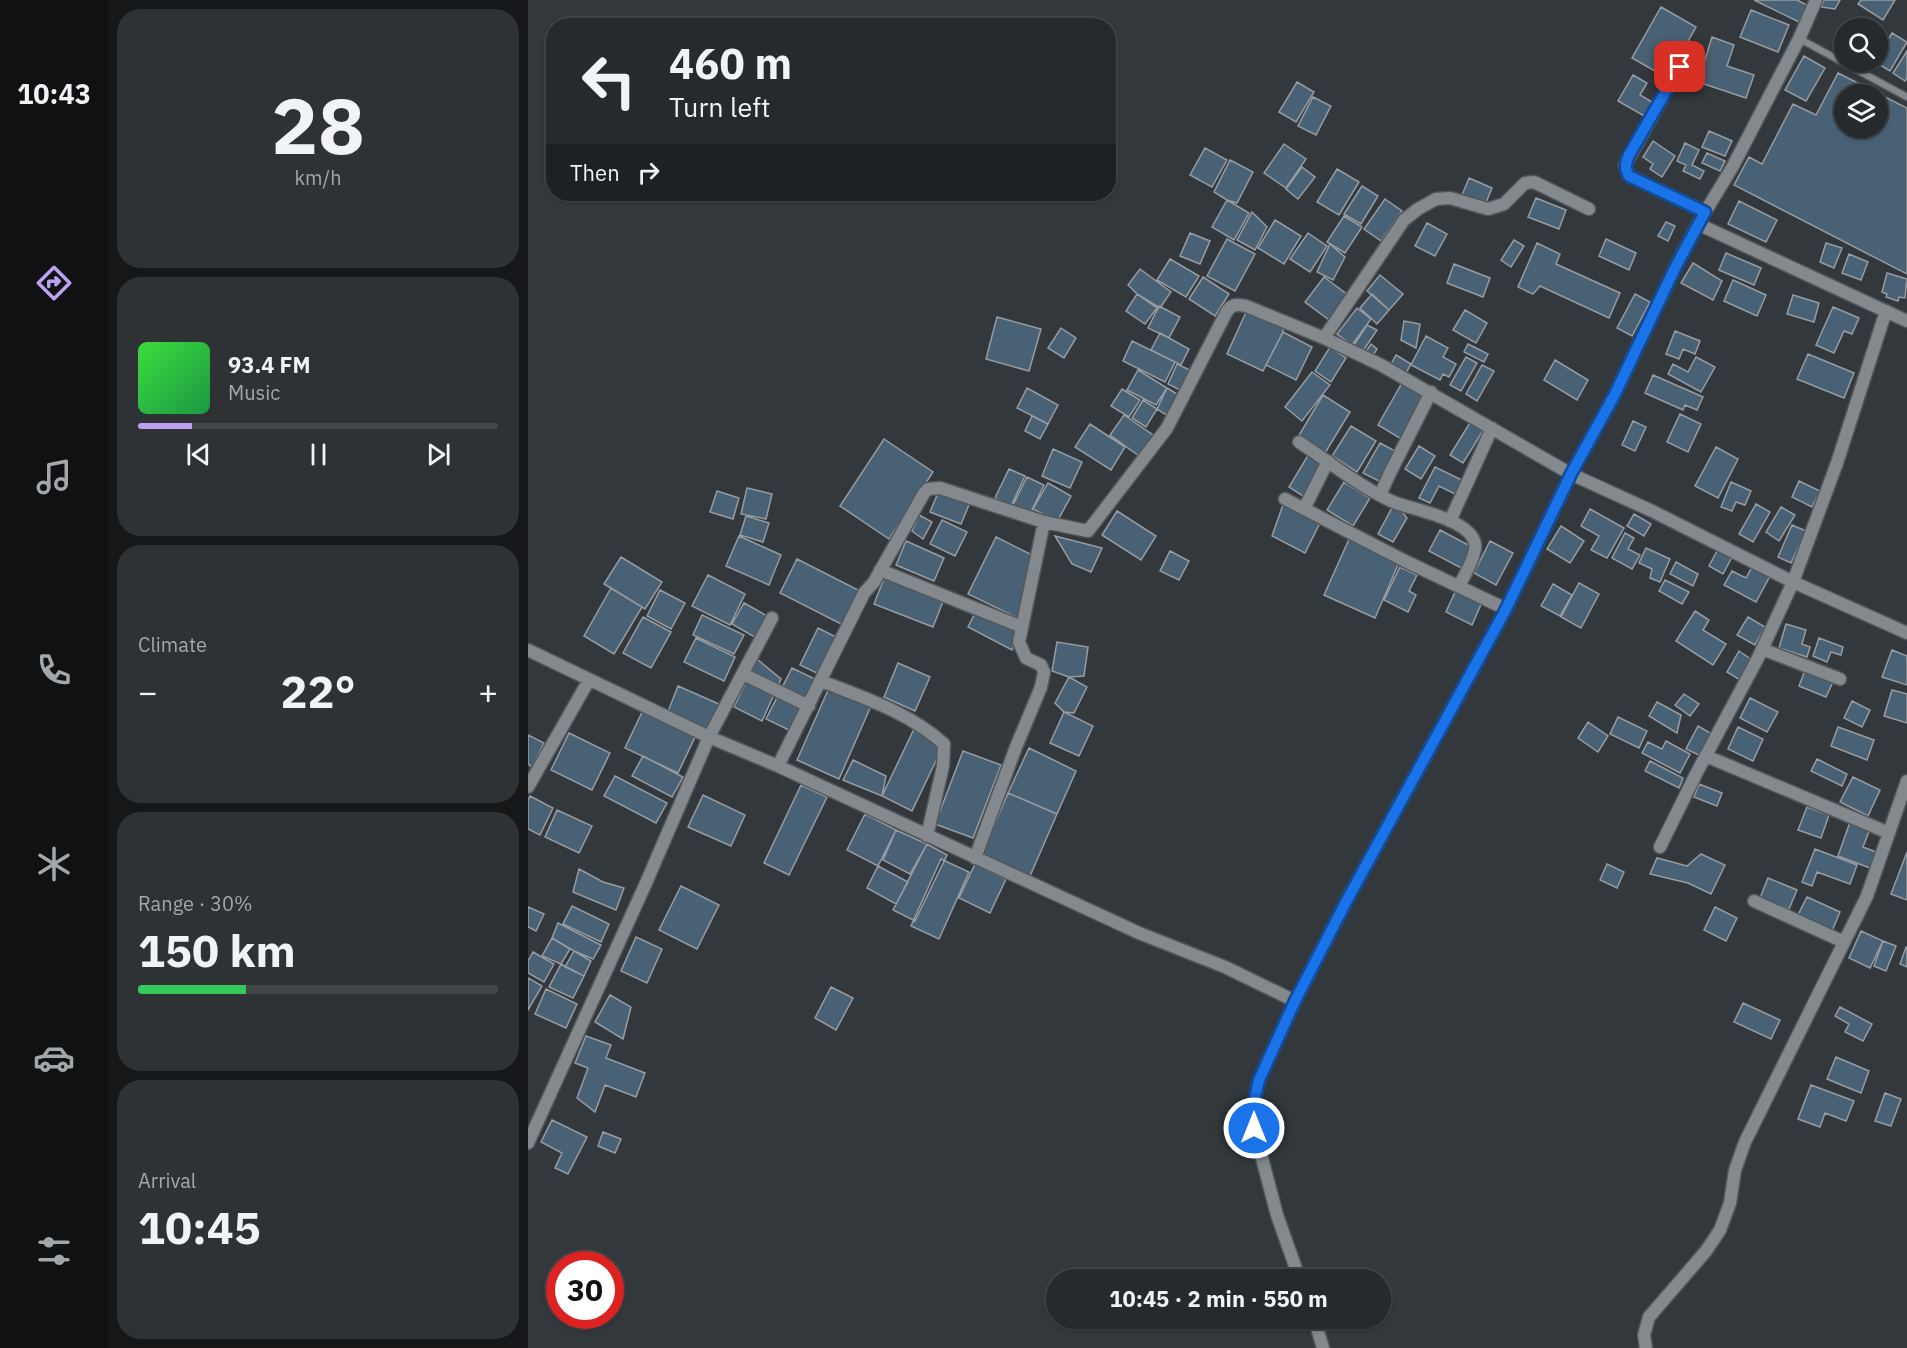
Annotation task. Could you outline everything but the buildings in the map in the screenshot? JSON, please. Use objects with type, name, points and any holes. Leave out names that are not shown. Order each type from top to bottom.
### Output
[{"type":"street","points":[[1296,1269],[1277,1215],[1254,1128],[1254,1102],[1259,1080],[1295,1001],[1346,902],[1506,609],[1571,474],[1615,394],[1675,268],[1733,166],[1799,39],[1816,0]]},
{"type":"street","points":[[1690,48],[1625,165],[1629,176],[1705,212]]},
{"type":"street","points":[[1324,338],[1404,220],[1436,199],[1450,198],[1488,209],[1504,204],[1525,183],[1533,182],[1589,209]]},
{"type":"street","points":[[1698,224],[1907,321]]},
{"type":"street","points":[[778,766],[864,593],[880,570],[924,493],[933,487],[940,488],[1044,522],[1088,531],[1167,428],[1229,307],[1235,304],[1246,306],[1324,338],[1381,365],[1571,474],[1652,511],[1793,582],[1907,633]]},
{"type":"street","points":[[1659,847],[1762,649],[1793,582],[1837,463],[1886,311]]},
{"type":"street","points":[[1380,495],[1431,392]]},
{"type":"street","points":[[1450,521],[1492,428]]},
{"type":"street","points":[[1299,442],[1380,495],[1450,521],[1468,533],[1475,543],[1475,553],[1459,586]]},
{"type":"street","points":[[1304,509],[1328,461]]},
{"type":"street","points":[[1285,498],[1506,609]]},
{"type":"street","points":[[975,858],[1041,687],[1044,672],[1041,665],[1026,658],[1019,642],[1044,522]]},
{"type":"street","points":[[880,570],[1022,627]]},
{"type":"street","points":[[528,1143],[641,894],[709,737],[772,618]]},
{"type":"street","points":[[1762,649],[1840,679]]},
{"type":"street","points":[[528,650],[709,737],[778,766],[1139,933],[1225,967],[1295,1001]]},
{"type":"street","points":[[742,674],[809,706]]},
{"type":"street","points":[[528,787],[589,680]]},
{"type":"street","points":[[821,681],[903,714],[930,731],[944,744],[943,766],[927,836]]},
{"type":"street","points":[[1706,756],[1888,833]]},
{"type":"street","points":[[1646,1348],[1644,1335],[1651,1313],[1696,1263],[1720,1230],[1730,1203],[1735,1170],[1745,1142],[1867,896],[1907,781]]},
{"type":"street","points":[[1754,901],[1844,942]]},
{"type":"street","points":[[1317,1329],[1323,1348]]},
{"type":"lane","points":[[1799,39],[1907,97]]},
{"type":"route","points":[[1254,1128],[1254,1102],[1259,1080],[1295,1001],[1346,902],[1506,609],[1571,474],[1615,394],[1675,268],[1705,212],[1629,176],[1626,171],[1625,165],[1629,155],[1680,67]]}]
